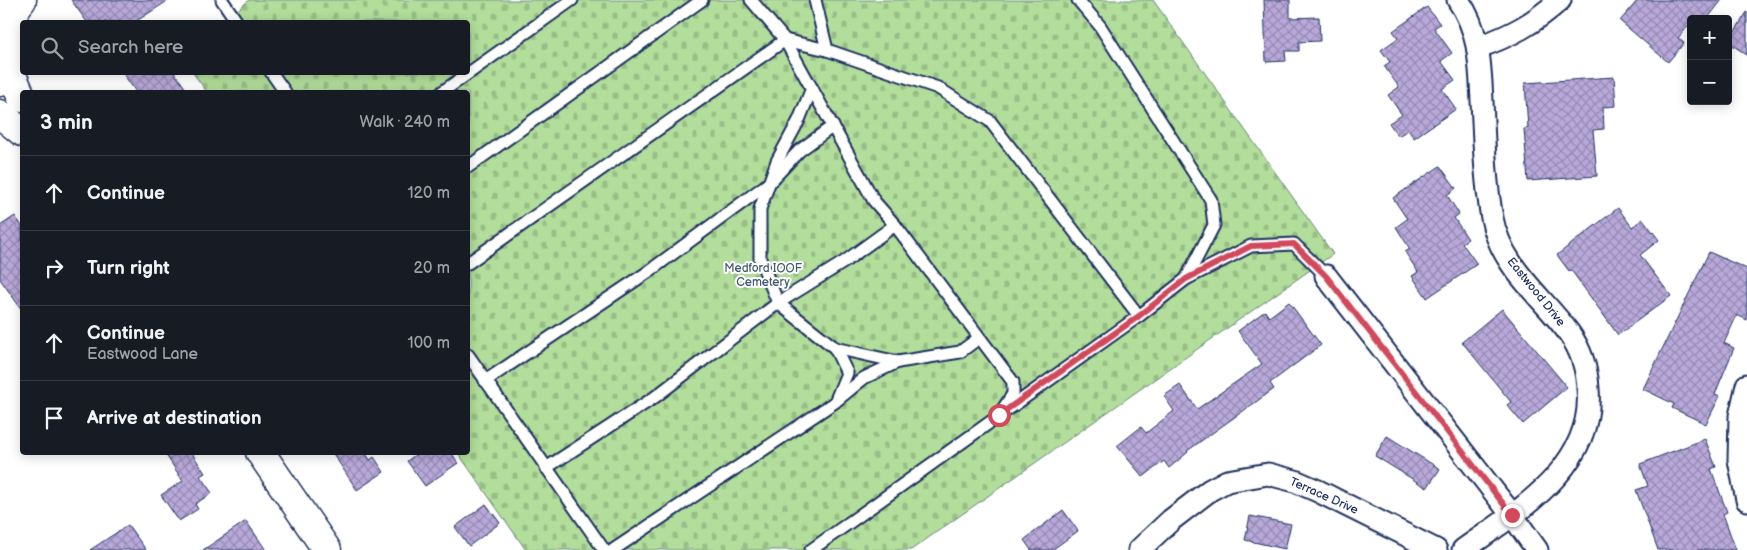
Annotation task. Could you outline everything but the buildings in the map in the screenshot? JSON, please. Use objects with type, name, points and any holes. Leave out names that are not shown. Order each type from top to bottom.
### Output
[{"type":"main road","points":[[20,95],[4,74],[10,44],[4,17],[16,8],[22,0]]},
{"type":"main road","points":[[0,114],[20,130]]},
{"type":"main road","points":[[262,455],[327,550]]},
{"type":"street","name":"Eastwood Drive","points":[[1458,0],[1469,19],[1479,47],[1487,188],[1492,220],[1502,249],[1514,269],[1569,333],[1582,356],[1589,398],[1587,418],[1581,440],[1570,460],[1553,481],[1512,515],[1463,550]]},
{"type":"street","points":[[1479,47],[1510,35],[1528,25],[1560,0]]},
{"type":"street","points":[[1326,276],[1512,515],[1537,550]]},
{"type":"street","points":[[1747,385],[1740,416],[1739,460],[1747,500]]},
{"type":"street","name":"Terrace Drive","points":[[1139,550],[1171,520],[1210,490],[1227,481],[1268,474],[1295,481],[1318,491],[1436,550]]},
{"type":"lane","points":[[222,0],[236,20]]},
{"type":"lane","points":[[470,72],[572,0]]},
{"type":"lane","points":[[470,165],[702,0]]},
{"type":"lane","points":[[751,0],[786,40],[874,201],[895,225],[1012,382],[1013,394],[999,415]]},
{"type":"lane","points":[[815,0],[827,50]]},
{"type":"lane","points":[[1078,0],[1100,26],[1210,200],[1214,226],[1186,279]]},
{"type":"lane","points":[[470,262],[786,40],[827,50],[938,88],[990,121],[1139,316]]},
{"type":"lane","points":[[273,75],[284,90]]},
{"type":"lane","points":[[445,90],[466,75]]},
{"type":"lane","points":[[812,88],[799,120],[777,161],[760,209],[760,259],[778,303],[835,348],[898,362]]},
{"type":"lane","points":[[485,381],[648,272],[769,183],[798,151],[833,126]]},
{"type":"lane","points":[[546,468],[655,397],[778,303],[844,262],[895,225]]},
{"type":"lane","points":[[811,550],[1139,316],[1186,279],[1251,246],[1294,244],[1326,276]]},
{"type":"lane","points":[[613,550],[835,402],[864,378],[898,362],[960,352],[979,338]]},
{"type":"lane","points":[[835,348],[847,373],[835,402]]},
{"type":"lane","points":[[470,358],[604,550]]},
{"type":"green space","name":"Medford IOOF Cemetery","points":[[249,0],[1153,0],[1333,254],[911,550],[526,550],[459,455],[470,455],[470,90],[206,90],[194,75],[470,75],[470,20],[226,20]]},
{"type":"route","points":[[999,415],[1139,316],[1186,279],[1251,246],[1294,244],[1326,276],[1512,515]]}]
